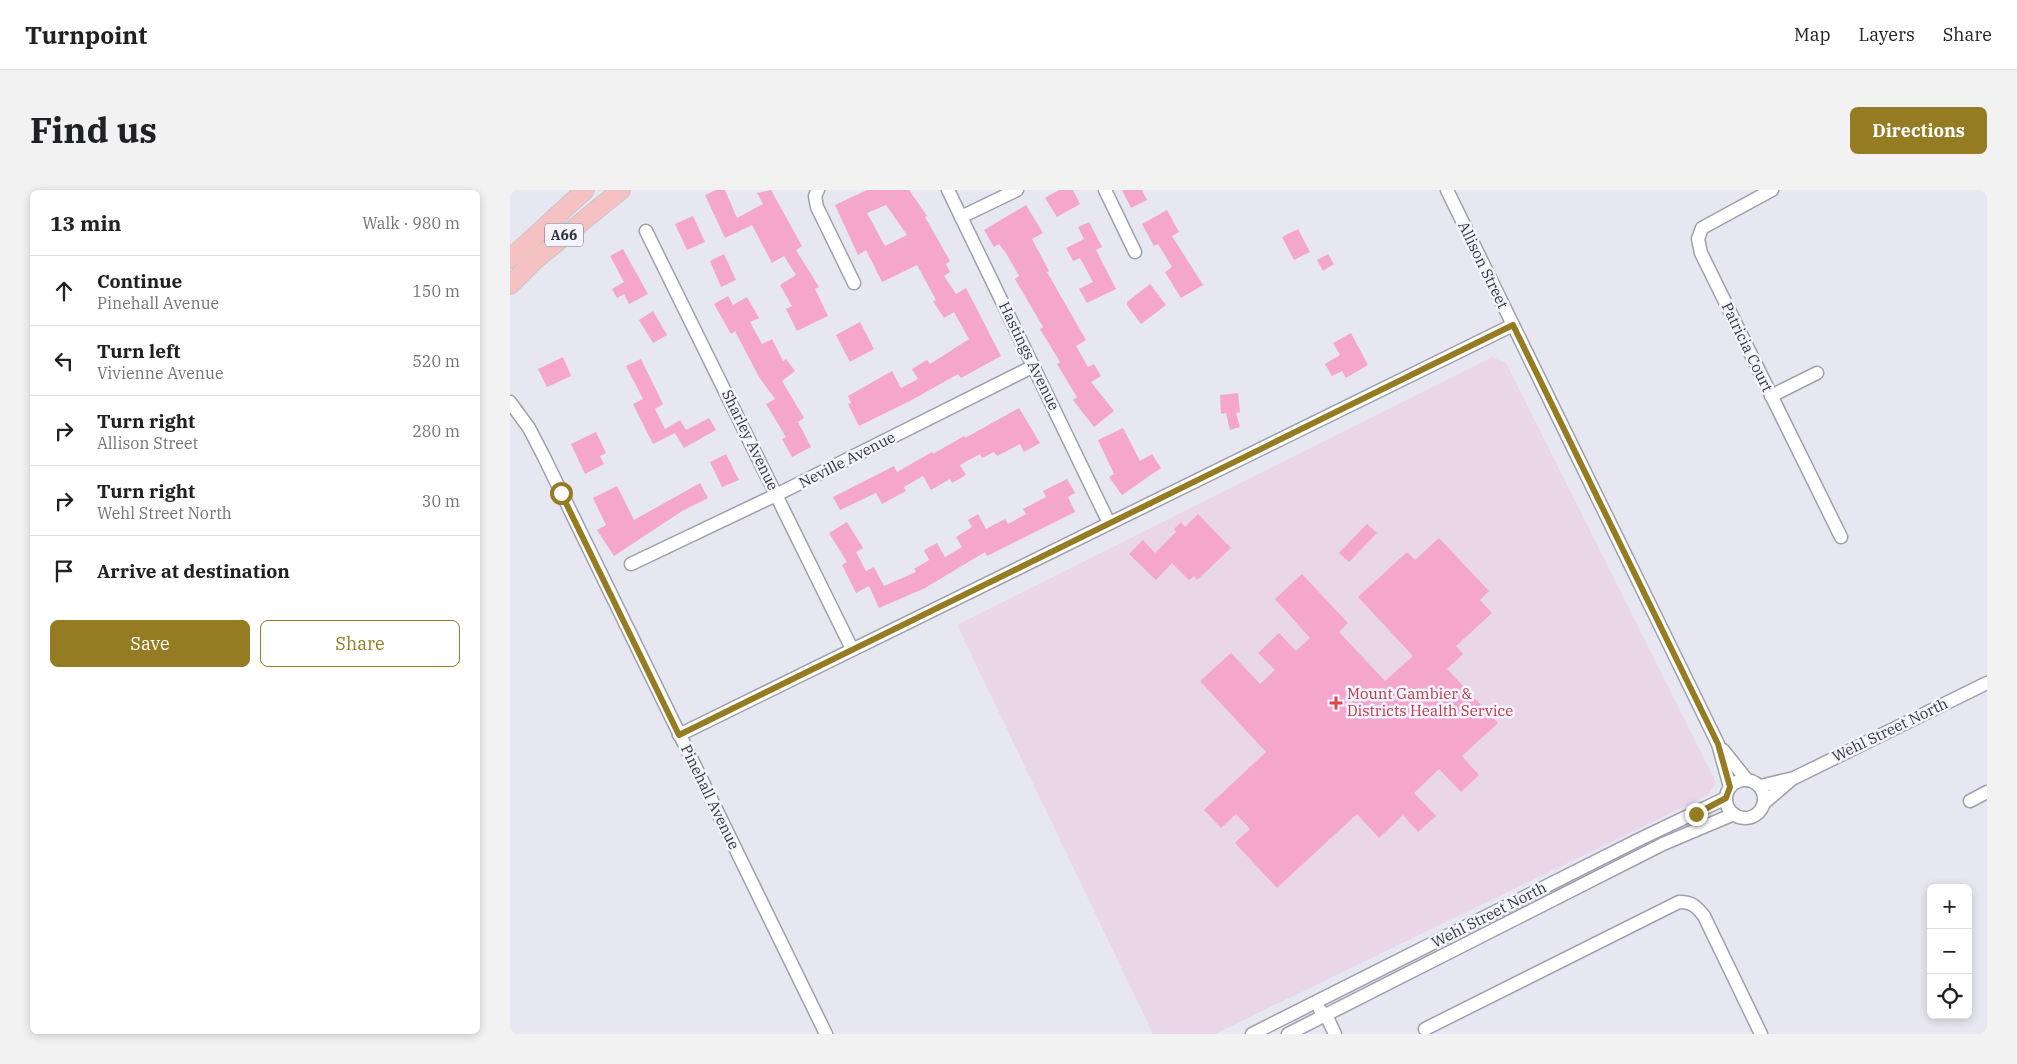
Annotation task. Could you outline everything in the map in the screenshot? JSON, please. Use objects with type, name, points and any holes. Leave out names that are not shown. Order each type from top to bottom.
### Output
[{"type":"highway","name":"A66","points":[[510,259],[585,190]]},
{"type":"highway","name":"A66","points":[[510,285],[535,260],[621,190]]},
{"type":"street","points":[[818,190],[815,196],[817,207],[854,283]]},
{"type":"street","name":"Hastings Avenue","points":[[948,190],[1109,523]]},
{"type":"street","points":[[961,217],[1017,190]]},
{"type":"street","points":[[1105,190],[1135,252]]},
{"type":"street","name":"Allison Street","points":[[1447,190],[1718,744],[1747,780]]},
{"type":"street","name":"Patricia Court","points":[[1772,190],[1702,228],[1698,239],[1700,253],[1841,537]]},
{"type":"street","name":"Sharley Avenue","points":[[646,231],[778,494],[852,650]]},
{"type":"street","points":[[679,735],[1513,325]]},
{"type":"street","name":"Neville Avenue","points":[[631,564],[778,494],[1034,366]]},
{"type":"street","points":[[1772,396],[1817,373]]},
{"type":"street","name":"Pinehall Avenue","points":[[510,402],[530,428],[826,1034]]},
{"type":"street","name":"Wehl Street North","points":[[1760,786],[1794,778],[1987,683]]},
{"type":"street","name":"Allison Street","points":[[1718,744],[1728,792]]},
{"type":"street","name":"Wehl Street North","points":[[1764,803],[1794,778]]},
{"type":"street","points":[[1747,780],[1760,786],[1763,792],[1764,803],[1753,816],[1740,817],[1734,814],[1728,807],[1728,792],[1735,782],[1747,780]]},
{"type":"street","name":"Wehl Street North","points":[[1252,1034],[1728,792]]},
{"type":"street","points":[[1970,801],[1987,792]]},
{"type":"street","name":"Wehl Street North","points":[[1288,1034],[1656,848],[1734,814]]},
{"type":"street","points":[[1425,1029],[1679,902],[1688,902],[1697,906],[1704,916],[1761,1034]]},
{"type":"street","points":[[1312,1004],[1326,1015],[1336,1034]]},
{"type":"street","points":[[1312,1004],[1312,1022],[1318,1034]]},
{"type":"shaded area","name":"Mount Gambier & Districts Health Service","points":[[1492,357],[1506,363],[1716,782],[1708,795],[1215,1034],[1153,1034],[957,625]]},
{"type":"building","points":[[716,190],[725,190],[737,218],[763,204],[757,193],[771,190],[802,246],[796,250],[819,287],[815,289],[828,316],[797,331],[786,309],[792,306],[780,285],[796,275],[784,256],[772,263],[752,225],[725,238],[705,195]]},
{"type":"building","points":[[867,190],[909,190],[927,216],[925,217],[950,261],[946,264],[950,272],[944,276],[956,294],[966,288],[1001,356],[961,378],[958,374],[910,401],[859,426],[848,404],[851,403],[848,396],[892,371],[901,388],[918,379],[912,369],[927,360],[930,364],[969,339],[954,312],[944,318],[933,301],[936,300],[917,265],[882,282],[866,250],[858,255],[835,205]],"holes":[[[886,205],[907,235],[885,246],[867,213]]]},
{"type":"building","points":[[1059,190],[1073,190],[1080,204],[1057,217],[1045,198]]},
{"type":"building","points":[[1122,190],[1142,190],[1147,200],[1131,208]]},
{"type":"building","points":[[1026,205],[1043,233],[1032,239],[1049,271],[1047,272],[1086,340],[1076,346],[1088,367],[1094,364],[1101,376],[1091,382],[1114,411],[1094,427],[1073,400],[1077,397],[1057,364],[1060,362],[1040,329],[1043,327],[1015,279],[1019,276],[1006,253],[999,244],[994,247],[984,230]]},
{"type":"building","points":[[1167,210],[1179,232],[1172,236],[1203,285],[1181,298],[1165,272],[1172,267],[1158,244],[1154,246],[1142,224]]},
{"type":"building","points":[[693,216],[705,242],[687,250],[675,224]]},
{"type":"building","points":[[1089,222],[1102,247],[1096,250],[1116,289],[1087,303],[1079,289],[1093,282],[1080,258],[1073,261],[1066,248],[1084,239],[1078,227]]},
{"type":"building","points":[[1298,229],[1310,252],[1294,260],[1282,237]]},
{"type":"building","points":[[623,249],[648,294],[629,304],[624,294],[617,298],[612,289],[624,282],[610,256]]},
{"type":"building","points":[[724,254],[736,280],[721,287],[710,261]]},
{"type":"building","points":[[1328,254],[1334,264],[1323,271],[1317,260]]},
{"type":"building","points":[[1150,284],[1166,305],[1141,324],[1127,305],[1127,302]]},
{"type":"building","points":[[728,296],[733,305],[747,297],[759,318],[750,322],[762,344],[772,339],[783,361],[786,359],[795,371],[782,381],[804,418],[798,422],[811,447],[792,457],[782,439],[786,437],[766,404],[775,399],[759,377],[735,331],[731,334],[714,304]]},
{"type":"building","points":[[653,311],[667,335],[653,343],[639,320]]},
{"type":"building","points":[[860,322],[874,349],[850,362],[836,335]]},
{"type":"building","points":[[1351,333],[1368,365],[1346,378],[1342,371],[1332,376],[1325,364],[1340,355],[1333,343]]},
{"type":"building","points":[[563,357],[571,376],[547,387],[538,369]]},
{"type":"building","points":[[641,359],[663,404],[655,409],[665,429],[680,420],[686,430],[709,418],[716,430],[684,448],[675,433],[653,444],[633,404],[643,399],[626,366]]},
{"type":"building","points":[[1238,393],[1240,412],[1236,413],[1240,427],[1230,430],[1226,413],[1221,414],[1220,395]]},
{"type":"building","points":[[1019,408],[1040,443],[1024,452],[1020,444],[997,456],[994,452],[982,458],[980,454],[960,465],[966,475],[952,483],[950,479],[931,490],[923,476],[904,487],[906,491],[882,504],[876,493],[840,510],[833,497],[894,466],[897,472]]},
{"type":"building","points":[[1123,428],[1140,461],[1152,454],[1161,468],[1122,495],[1109,477],[1114,474],[1098,440]]},
{"type":"building","points":[[596,432],[606,453],[600,456],[604,464],[585,474],[571,444]]},
{"type":"building","points":[[726,454],[739,480],[722,487],[710,462]]},
{"type":"building","points":[[1067,479],[1075,493],[1068,497],[1075,512],[987,556],[985,552],[925,588],[879,608],[869,586],[856,593],[842,565],[847,562],[829,533],[847,522],[863,548],[856,552],[866,571],[874,567],[884,586],[916,572],[914,569],[929,560],[924,550],[937,543],[945,557],[962,547],[956,537],[972,527],[968,520],[978,514],[986,529],[1005,519],[1008,524],[1026,514],[1023,509],[1046,497],[1043,491]]},
{"type":"building","points":[[700,483],[708,498],[682,511],[614,556],[597,530],[606,525],[593,498],[617,486],[634,520]]},
{"type":"building","points":[[1198,514],[1231,548],[1197,580],[1194,576],[1189,580],[1172,563],[1156,580],[1129,554],[1143,540],[1155,553],[1176,532],[1174,529],[1181,522],[1185,527]]},
{"type":"building","points":[[1367,524],[1377,533],[1349,562],[1339,553]]},
{"type":"building","points":[[1439,538],[1489,591],[1480,600],[1492,613],[1456,646],[1463,654],[1447,669],[1498,723],[1462,756],[1479,775],[1461,792],[1439,769],[1414,793],[1436,816],[1418,832],[1403,815],[1379,838],[1357,814],[1277,888],[1235,843],[1250,829],[1236,814],[1221,828],[1204,810],[1266,752],[1200,681],[1231,653],[1260,684],[1275,670],[1258,653],[1279,633],[1296,651],[1310,638],[1275,599],[1302,574],[1348,623],[1339,632],[1385,681],[1413,656],[1358,597],[1407,552],[1415,560]]},
{"type":"place","name":"Mount Gambier & Districts Health Service","points":[[1336,703]]},
{"type":"route","points":[[561,493],[679,735],[1513,325],[1718,744],[1730,787],[1726,798],[1696,814]]}]
